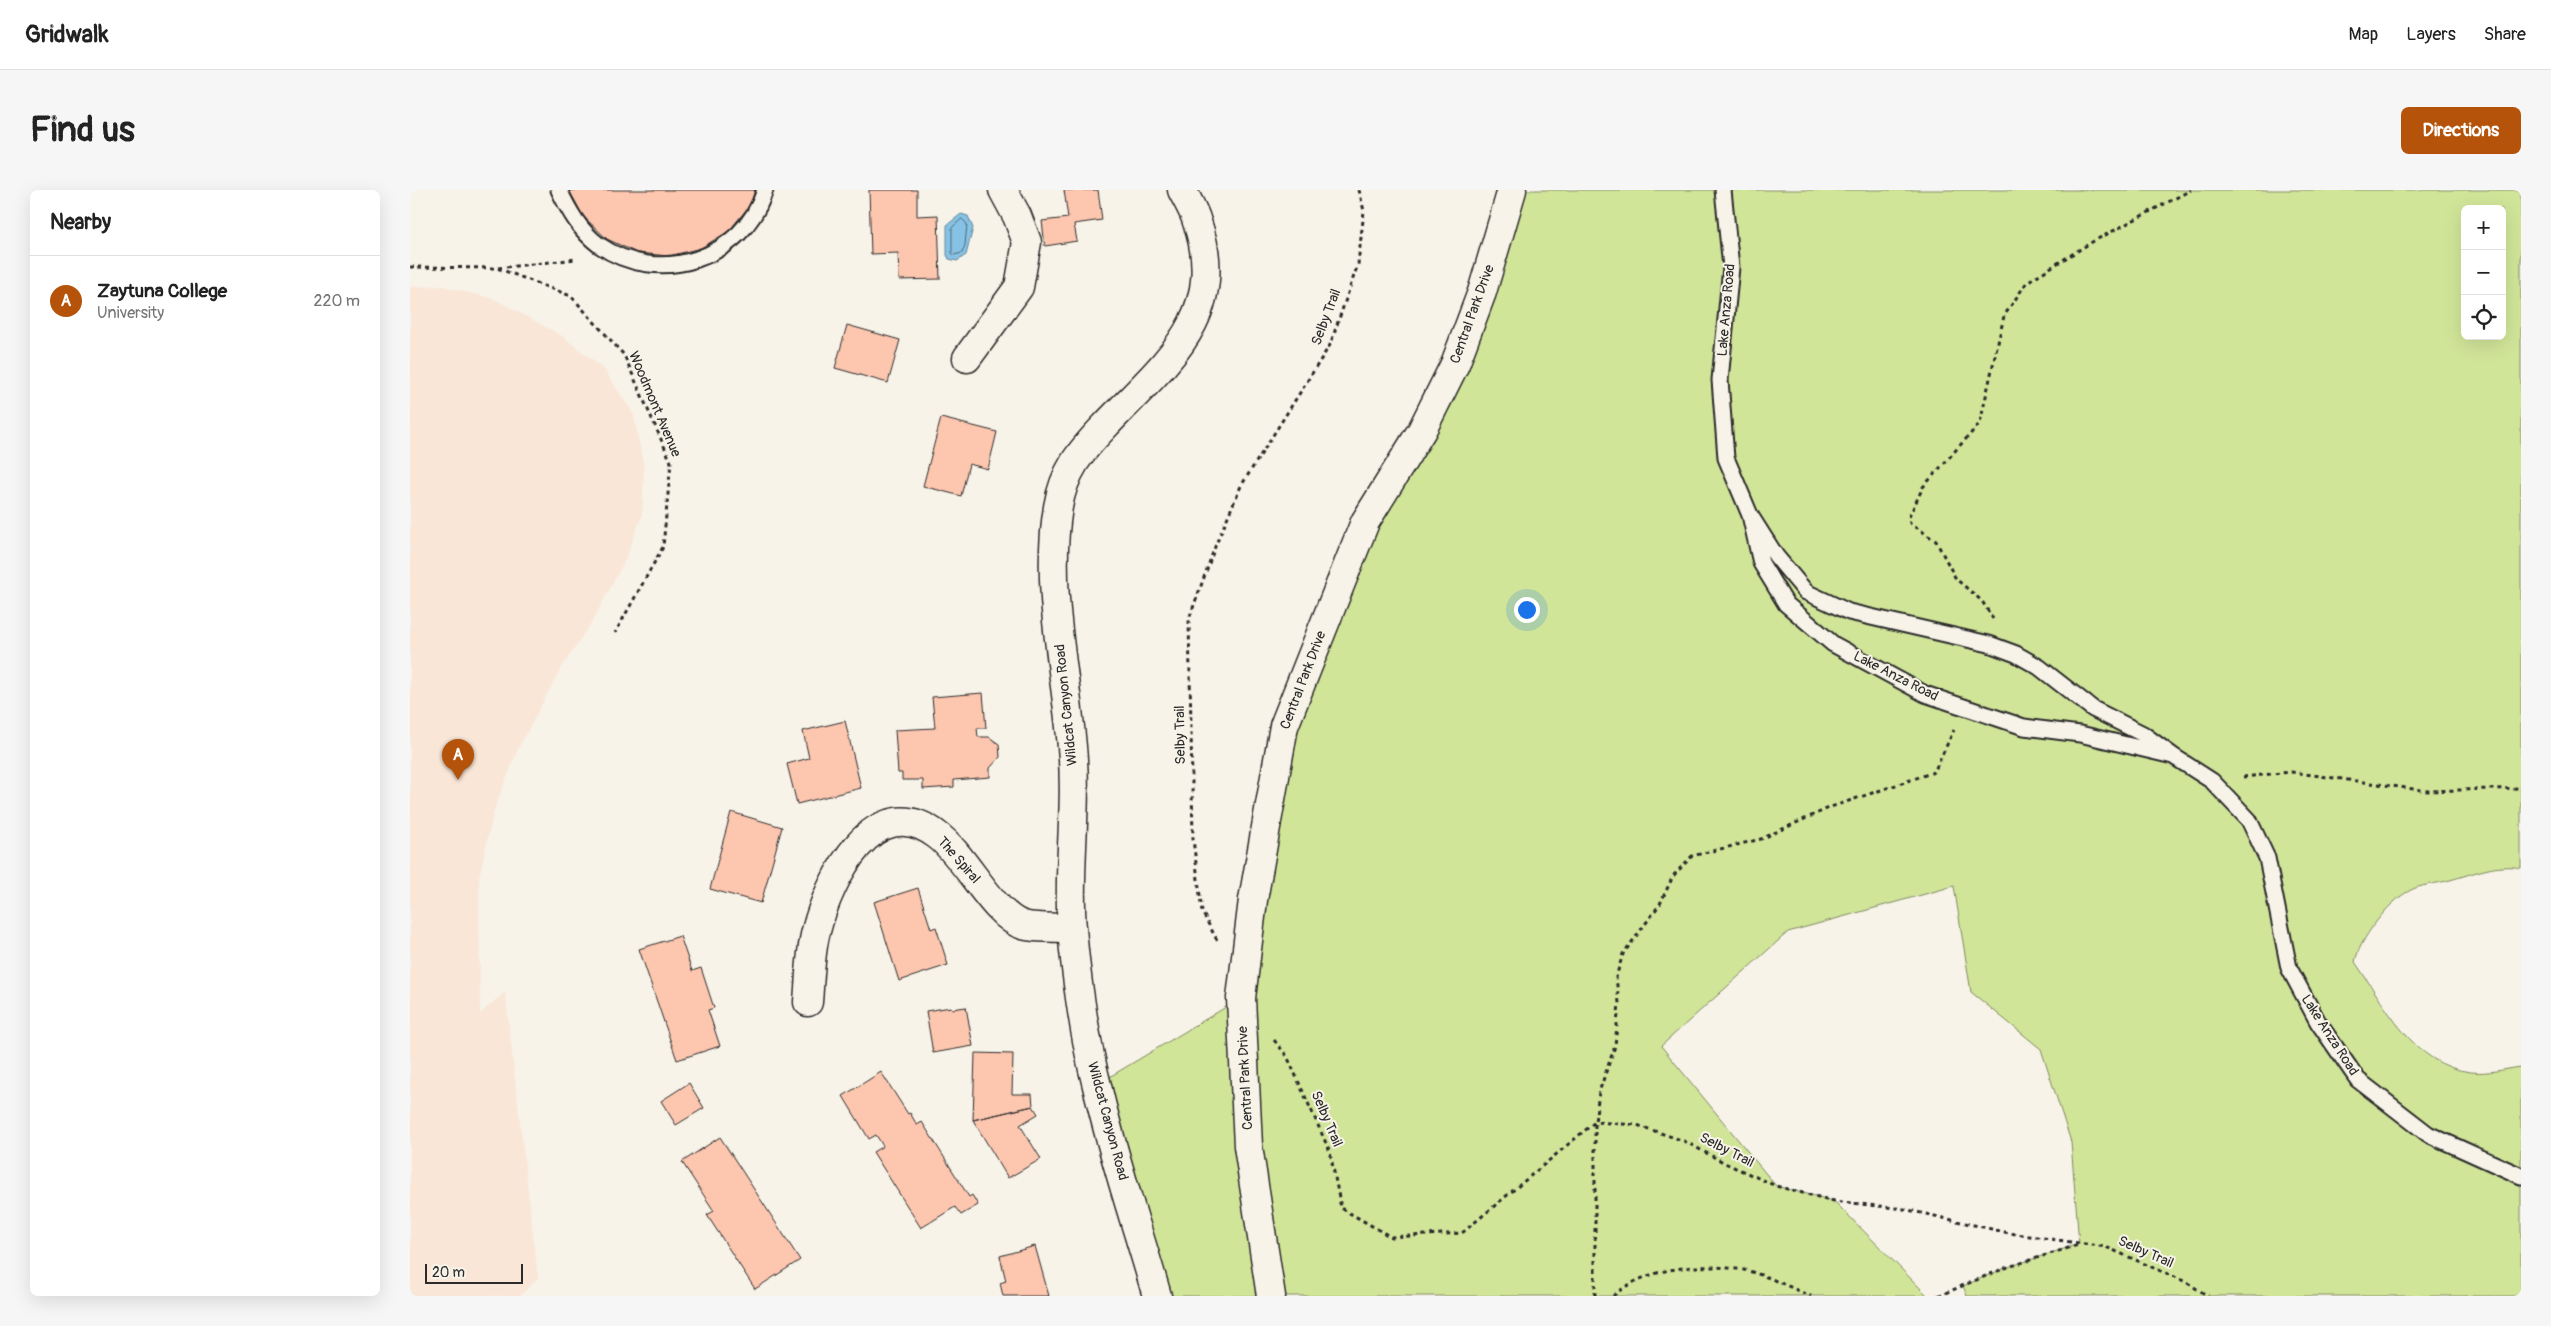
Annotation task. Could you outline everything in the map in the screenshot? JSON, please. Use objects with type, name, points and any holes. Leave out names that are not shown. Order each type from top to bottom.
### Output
[{"type":"street","points":[[967,358],[1019,287],[1027,242],[1017,216],[1003,190]]},
{"type":"street","name":"Wildcat Canyon Road","points":[[1157,1296],[1096,1085],[1072,928],[1073,750],[1053,582],[1058,508],[1063,483],[1080,452],[1183,343],[1198,313],[1206,286],[1205,257],[1198,222],[1182,190]]},
{"type":"street","name":"Central Park Drive","points":[[1271,1296],[1248,1146],[1241,998],[1253,900],[1284,726],[1365,522],[1422,430],[1455,364],[1482,292],[1512,190]]},
{"type":"street","name":"The Spiral","points":[[808,1002],[816,931],[837,872],[860,842],[888,824],[915,822],[938,835],[969,867],[993,902],[1022,925],[1072,928]]},
{"type":"lane","points":[[559,190],[573,219],[599,245],[632,261],[670,266],[706,257],[737,236],[760,207],[765,190]]},
{"type":"lane","name":"Lake Anza Road","points":[[1723,190],[1731,267],[1720,380],[1726,458],[1750,515],[1776,556],[1806,592],[1849,612],[1989,644],[2016,654],[2040,667],[2093,709],[2143,734],[2172,756],[2212,781],[2249,820],[2267,858],[2289,968],[2318,1022],[2358,1080],[2428,1134],[2521,1176]]},
{"type":"lane","name":"Lake Anza Road","points":[[1750,515],[1761,563],[1786,604],[1833,644],[1925,694],[2024,727],[2080,734],[2172,756]]},
{"type":"path","name":"Selby Trail","points":[[1220,947],[1202,912],[1193,840],[1189,619],[1216,544],[1241,486],[1330,345],[1358,264],[1364,211],[1359,190]]},
{"type":"path","points":[[1989,644],[1994,618],[1982,601],[1956,579],[1936,541],[1910,523],[1909,517],[1923,488],[1980,423],[2004,316],[2027,282],[2092,242],[2191,190]]},
{"type":"path","points":[[497,268],[576,259]]},
{"type":"path","name":"Woodmont Avenue","points":[[410,267],[497,268],[571,296],[624,355],[671,462],[663,547],[615,633]]},
{"type":"path","points":[[1595,1296],[1595,1122],[1599,1092],[1615,1046],[1618,1003],[1616,977],[1623,954],[1660,904],[1673,876],[1692,856],[1760,840],[1831,807],[1934,772],[1965,707]]},
{"type":"path","points":[[2212,781],[2291,772],[2428,791],[2521,788]]},
{"type":"path","name":"Selby Trail","points":[[1270,1035],[1287,1056],[1330,1152],[1341,1208],[1390,1237],[1462,1233],[1595,1122],[1637,1125],[1684,1141],[1727,1164],[1776,1186],[1834,1201],[1904,1209],[2009,1233],[2079,1244],[2106,1246],[2186,1282],[2208,1296]]},
{"type":"path","points":[[1938,1296],[2005,1268],[2079,1244]]},
{"type":"path","points":[[1613,1296],[1625,1286],[1647,1275],[1698,1266],[1745,1270],[1811,1296]]},
{"type":"shaded area","points":[[442,286],[494,299],[562,336],[603,368],[634,415],[644,469],[642,515],[626,558],[593,620],[561,668],[518,749],[494,810],[479,877],[480,1014],[505,992],[538,1278],[520,1296],[410,1296],[410,287]]},
{"type":"green space","points":[[1510,190],[2521,190],[2521,868],[2494,868],[2409,891],[2393,903],[2376,922],[2362,943],[2355,962],[2402,1031],[2433,1058],[2451,1067],[2471,1072],[2490,1072],[2521,1067],[2521,1296],[1967,1296],[1963,1286],[2005,1268],[2079,1244],[2071,1142],[2041,1049],[1971,992],[1954,886],[1788,932],[1661,1046],[1776,1186],[1834,1201],[1928,1296],[1157,1296],[1096,1085],[1241,998],[1284,726],[1422,430]]},
{"type":"water","points":[[961,214],[968,216],[973,228],[966,255],[957,261],[949,259],[947,255],[947,225]]},
{"type":"building","points":[[569,190],[755,190],[750,205],[729,231],[701,248],[669,256],[637,253],[607,239],[583,216]]},
{"type":"building","points":[[869,190],[917,190],[917,216],[938,215],[940,279],[899,280],[898,253],[871,254]]},
{"type":"building","points":[[1064,190],[1098,190],[1102,220],[1074,224],[1077,241],[1045,246],[1042,221],[1068,218]]},
{"type":"building","points":[[847,325],[900,340],[888,383],[835,368]]},
{"type":"building","points":[[941,418],[997,432],[988,469],[969,464],[961,496],[923,486]]},
{"type":"building","points":[[983,693],[986,728],[977,728],[978,737],[989,737],[999,744],[1000,757],[990,768],[990,777],[954,780],[954,787],[923,789],[923,780],[902,780],[902,773],[898,773],[895,730],[935,728],[932,697]]},
{"type":"building","points":[[845,721],[861,788],[797,804],[787,764],[809,758],[803,731]]},
{"type":"building","points":[[731,812],[782,827],[761,903],[710,889]]},
{"type":"building","points":[[918,888],[931,929],[936,927],[948,965],[899,981],[874,902]]},
{"type":"building","points":[[680,936],[692,971],[701,968],[714,1008],[708,1010],[720,1046],[677,1060],[639,949]]},
{"type":"building","points":[[951,1007],[952,1009],[966,1007],[973,1046],[933,1053],[926,1011]]},
{"type":"building","points":[[975,1053],[1013,1054],[1012,1094],[1032,1094],[1033,1106],[973,1120]]},
{"type":"building","points":[[881,1072],[917,1125],[922,1122],[969,1197],[972,1195],[978,1205],[961,1215],[955,1207],[921,1228],[873,1152],[883,1146],[876,1135],[869,1139],[843,1096]]},
{"type":"building","points":[[689,1083],[704,1108],[676,1125],[661,1101]]},
{"type":"building","points":[[1033,1106],[1038,1114],[1020,1125],[1041,1159],[1008,1178],[973,1120]]},
{"type":"building","points":[[720,1137],[800,1260],[755,1289],[707,1215],[714,1211],[682,1162]]},
{"type":"building","points":[[1035,1246],[1049,1296],[1003,1296],[1000,1283],[1006,1281],[1000,1256]]},
{"type":"place","name":"Zaytuna College","points":[[458,780]]}]
